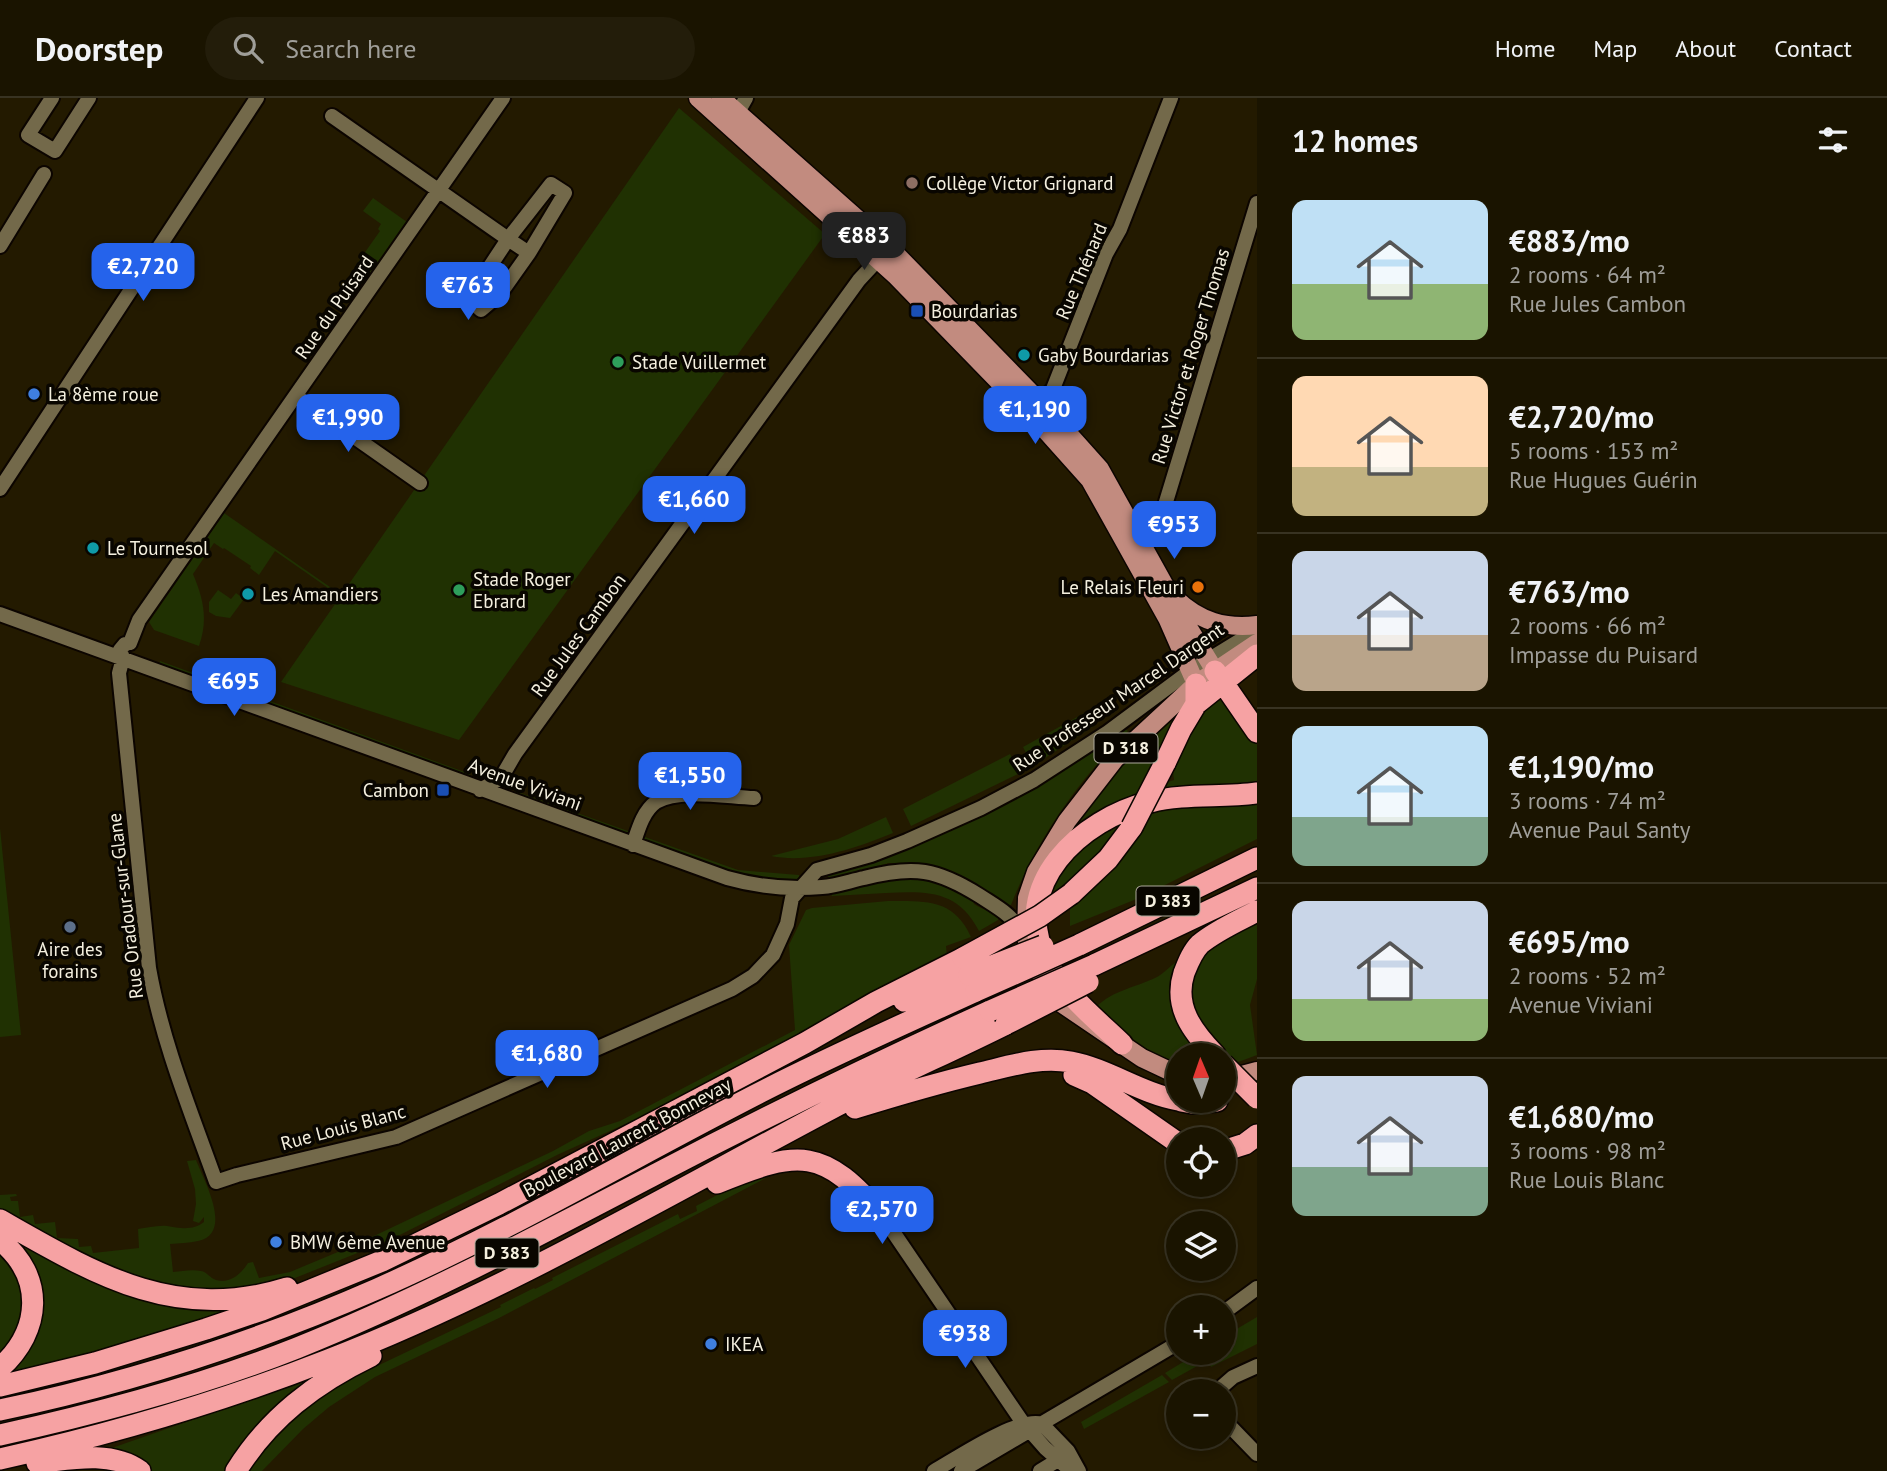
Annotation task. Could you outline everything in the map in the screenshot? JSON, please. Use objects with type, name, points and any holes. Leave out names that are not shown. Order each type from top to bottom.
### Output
[{"type":"highway","points":[[0,1386],[95,1363],[262,1310],[438,1235],[805,1042],[969,975],[1071,894],[1108,859],[1132,827],[1165,764],[1181,729],[1194,686],[1215,671],[1257,655]]},
{"type":"highway","points":[[1215,671],[1257,732]]},
{"type":"highway","points":[[1122,1044],[1059,981],[1042,951],[1037,914],[1039,893],[1045,878],[1053,864],[1073,843],[1098,825],[1135,806],[1188,796],[1257,793]]},
{"type":"highway","name":"D 383","points":[[969,975],[1077,939],[1257,858]]},
{"type":"highway","name":"D 383","points":[[0,1436],[184,1387],[296,1348],[398,1305],[534,1240],[778,1111],[998,1018],[1257,888]]},
{"type":"highway","points":[[1205,1043],[1189,1024],[1181,1004],[1181,983],[1188,962],[1197,947],[1219,930],[1257,911]]},
{"type":"highway","name":"Boulevard Laurent Bonnevay","points":[[0,1410],[68,1395],[178,1363],[276,1329],[376,1289],[522,1218],[769,1088],[969,975]]},
{"type":"highway","points":[[1,1465],[261,1385],[385,1337],[486,1290],[611,1225],[998,1018]]},
{"type":"highway","points":[[778,1138],[855,1108],[922,1087],[1026,1062],[1070,1062],[1166,1095]]},
{"type":"highway","points":[[985,1072],[1037,1068],[1070,1074],[1092,1083],[1166,1135]]},
{"type":"highway","points":[[1236,1077],[1257,1098]]},
{"type":"highway","points":[[1236,1094],[1257,1087]]},
{"type":"highway","points":[[1236,1147],[1257,1135]]},
{"type":"highway","points":[[611,1225],[760,1166],[792,1160],[820,1163],[832,1169],[851,1181],[883,1217]]},
{"type":"highway","points":[[0,1220],[79,1264],[117,1281],[149,1292],[199,1300],[226,1301],[275,1292],[438,1235]]},
{"type":"highway","points":[[0,1240],[22,1263],[29,1278],[32,1311],[23,1343],[0,1368]]},
{"type":"highway","points":[[236,1471],[267,1429],[307,1392],[352,1365],[402,1341],[486,1290]]},
{"type":"highway","points":[[1,1465],[89,1458],[121,1461],[140,1471]]},
{"type":"main road","points":[[698,98],[738,112]]},
{"type":"main road","points":[[722,98],[883,253],[1035,408],[1100,469],[1135,543],[1194,686]]},
{"type":"main road","points":[[1135,543],[1215,671]]},
{"type":"main road","points":[[1168,592],[1192,613],[1217,624],[1243,627],[1257,625]]},
{"type":"main road","name":"Rue Professeur Marcel Dargent","points":[[1215,671],[1257,642]]},
{"type":"main road","name":"D 318","points":[[1026,938],[1025,908],[1030,885],[1067,821],[1115,759],[1194,686]]},
{"type":"main road","name":"Avenue Viviani","points":[[1026,938],[1036,967],[1058,1001],[1142,1058],[1166,1069]]},
{"type":"main road","points":[[1236,1077],[1257,1071]]},
{"type":"street","points":[[52,98],[28,135],[55,152],[89,98]]},
{"type":"street","points":[[0,488],[257,98]]},
{"type":"street","name":"Rue du Puisard","points":[[130,643],[139,620],[503,98]]},
{"type":"street","name":"Rue Thénard","points":[[1035,408],[1053,389],[1171,98]]},
{"type":"street","points":[[332,116],[529,253]]},
{"type":"street","points":[[0,246],[44,174]]},
{"type":"street","points":[[551,184],[565,193],[529,253],[500,294],[481,310],[472,302],[483,277],[508,239],[551,184]]},
{"type":"street","name":"Rue Victor et Roger Thomas","points":[[1135,543],[1162,515],[1257,204]]},
{"type":"street","name":"Rue Jules Cambon","points":[[480,790],[500,778],[851,291],[883,253]]},
{"type":"street","points":[[296,396],[420,483]]},
{"type":"street","name":"Avenue Viviani","points":[[0,614],[480,790],[738,881],[776,888],[806,883],[827,887],[897,870],[927,871],[956,881],[1009,913],[1026,938]]},
{"type":"street","name":"Rue Professeur Marcel Dargent","points":[[806,883],[817,870],[859,859],[907,841],[981,808],[1034,780],[1108,732],[1194,686],[1215,671],[1257,630]]},
{"type":"street","name":"Rue Oradour-sur-Glane","points":[[130,643],[134,653],[126,659],[119,673],[149,968],[155,1003],[216,1182]]},
{"type":"street","points":[[500,778],[505,799]]},
{"type":"street","points":[[633,845],[646,813],[656,803],[678,794],[754,798]]},
{"type":"street","name":"Rue Louis Blanc","points":[[216,1182],[396,1136],[732,989],[753,976],[773,955],[787,924],[792,898],[806,883]]},
{"type":"street","points":[[883,1217],[1006,1399],[1058,1460],[1071,1471]]},
{"type":"street","points":[[1236,1303],[1257,1288]]},
{"type":"street","points":[[961,1471],[1031,1426],[1166,1350]]},
{"type":"street","points":[[1231,1379],[1257,1366]]},
{"type":"street","points":[[999,1435],[1006,1419],[1006,1399]]},
{"type":"street","points":[[934,1471],[999,1435],[1031,1426],[1068,1451],[1079,1471]]},
{"type":"street","points":[[1236,1432],[1257,1454]]},
{"type":"street","points":[[1040,1471],[1058,1460]]},
{"type":"green space","name":"Stade Vuillermet","points":[[679,108],[825,234],[459,740],[281,682]]},
{"type":"green space","points":[[373,198],[407,222],[369,274],[356,265],[380,231],[378,229],[381,224],[363,211]]},
{"type":"green space","points":[[224,513],[340,594],[333,605],[325,599],[331,590],[275,551],[259,575],[251,566],[214,543],[193,574],[204,610],[199,646],[154,630],[149,622]]},
{"type":"green space","points":[[218,590],[231,599],[236,593],[244,599],[230,618],[209,612],[209,602]]},
{"type":"green space","points":[[160,661],[470,774],[469,778],[159,664]]},
{"type":"green space","points":[[1217,697],[1244,732],[1257,744],[1257,785],[1160,791],[1164,783],[1174,780],[1172,763],[1191,724]]},
{"type":"green space","points":[[1088,711],[1095,725],[1033,766],[1023,747]]},
{"type":"green space","points":[[1171,716],[1177,719],[1141,797],[1064,842],[1098,790],[1140,744]]},
{"type":"green space","points":[[1121,726],[1128,731],[1092,770],[1060,812],[1033,857],[1011,905],[1006,906],[961,878],[962,876],[925,863],[889,863],[828,879],[828,871],[908,845]]},
{"type":"green space","points":[[1010,754],[1020,773],[911,826],[903,809]]},
{"type":"green space","points":[[515,791],[738,870],[799,875],[799,882],[746,878],[514,794]]},
{"type":"green space","points":[[1257,798],[1257,839],[1139,898],[1070,926],[1070,903],[1153,807]]},
{"type":"green space","points":[[1132,813],[1090,862],[1041,905],[1069,852]]},
{"type":"green space","points":[[886,817],[893,833],[864,844],[818,856],[771,856],[838,839]]},
{"type":"green space","points":[[0,828],[21,1035],[0,1037]]},
{"type":"green space","points":[[906,876],[943,882],[972,898],[974,904],[999,915],[998,920],[979,931],[961,907],[951,900],[928,893],[832,896],[831,893],[892,877]]},
{"type":"green space","points":[[888,901],[926,902],[947,908],[964,924],[971,937],[946,946],[947,957],[645,1115],[557,1155],[390,1240],[285,1282],[205,1294],[121,1274],[0,1214],[0,1195],[16,1194],[17,1196],[10,1197],[11,1201],[18,1201],[20,1217],[33,1215],[35,1224],[55,1222],[57,1238],[78,1239],[79,1247],[91,1246],[93,1253],[139,1248],[138,1229],[164,1226],[191,1228],[204,1222],[204,1217],[199,1223],[193,1221],[195,1189],[187,1161],[196,1160],[214,1205],[214,1228],[209,1236],[198,1241],[170,1244],[173,1272],[198,1270],[216,1280],[226,1281],[253,1262],[259,1278],[290,1272],[357,1244],[553,1151],[589,1131],[620,1121],[795,1030],[789,945],[806,910]]},
{"type":"green space","points":[[1257,921],[1257,979],[1250,1005],[1257,1055],[1236,1063],[1236,1043],[1214,1043],[1207,1036],[1189,997],[1191,974],[1208,948]]},
{"type":"green space","points":[[1180,960],[1204,1043],[1166,1043],[1166,1060],[1143,1048],[1093,1011],[1106,999],[1157,977]]},
{"type":"green space","points":[[785,1168],[499,1318],[375,1377],[329,1407],[262,1471],[248,1471],[266,1445],[294,1417],[333,1387],[501,1307],[500,1305],[678,1214],[680,1219],[697,1211],[696,1206],[760,1173]]},
{"type":"green space","points":[[0,1233],[85,1272],[244,1306],[135,1341],[7,1374],[38,1326]]},
{"type":"green space","points":[[0,1254],[13,1269],[21,1287],[23,1316],[19,1330],[0,1359]]},
{"type":"green space","points":[[1257,1317],[1257,1344],[1236,1354],[1236,1329]]},
{"type":"green space","points":[[1178,1365],[1199,1365],[1174,1379],[1165,1373]]},
{"type":"green space","points":[[321,1375],[230,1471],[151,1471],[146,1466],[109,1449]]},
{"type":"green space","points":[[1162,1375],[1166,1379],[1166,1384],[1084,1429],[1081,1422]]},
{"type":"place","name":"Collège Victor Grignard","points":[[912,183]]},
{"type":"place","name":"Bourdarias","points":[[917,311]]},
{"type":"place","name":"Gaby Bourdarias","points":[[1024,355]]},
{"type":"place","name":"Stade Vuillermet","points":[[618,362]]},
{"type":"place","name":"La 8ème roue","points":[[34,394]]},
{"type":"place","name":"Le Tournesol","points":[[93,548]]},
{"type":"place","name":"Le Relais Fleuri","points":[[1198,587]]},
{"type":"place","name":"Stade Roger Ebrard","points":[[459,590]]},
{"type":"place","name":"Les Amandiers","points":[[248,594]]},
{"type":"place","name":"Cambon","points":[[443,790]]},
{"type":"place","name":"Aire des forains","points":[[70,927]]},
{"type":"place","name":"BMW 6ème Avenue","points":[[276,1242]]},
{"type":"place","name":"IKEA","points":[[711,1344]]}]
